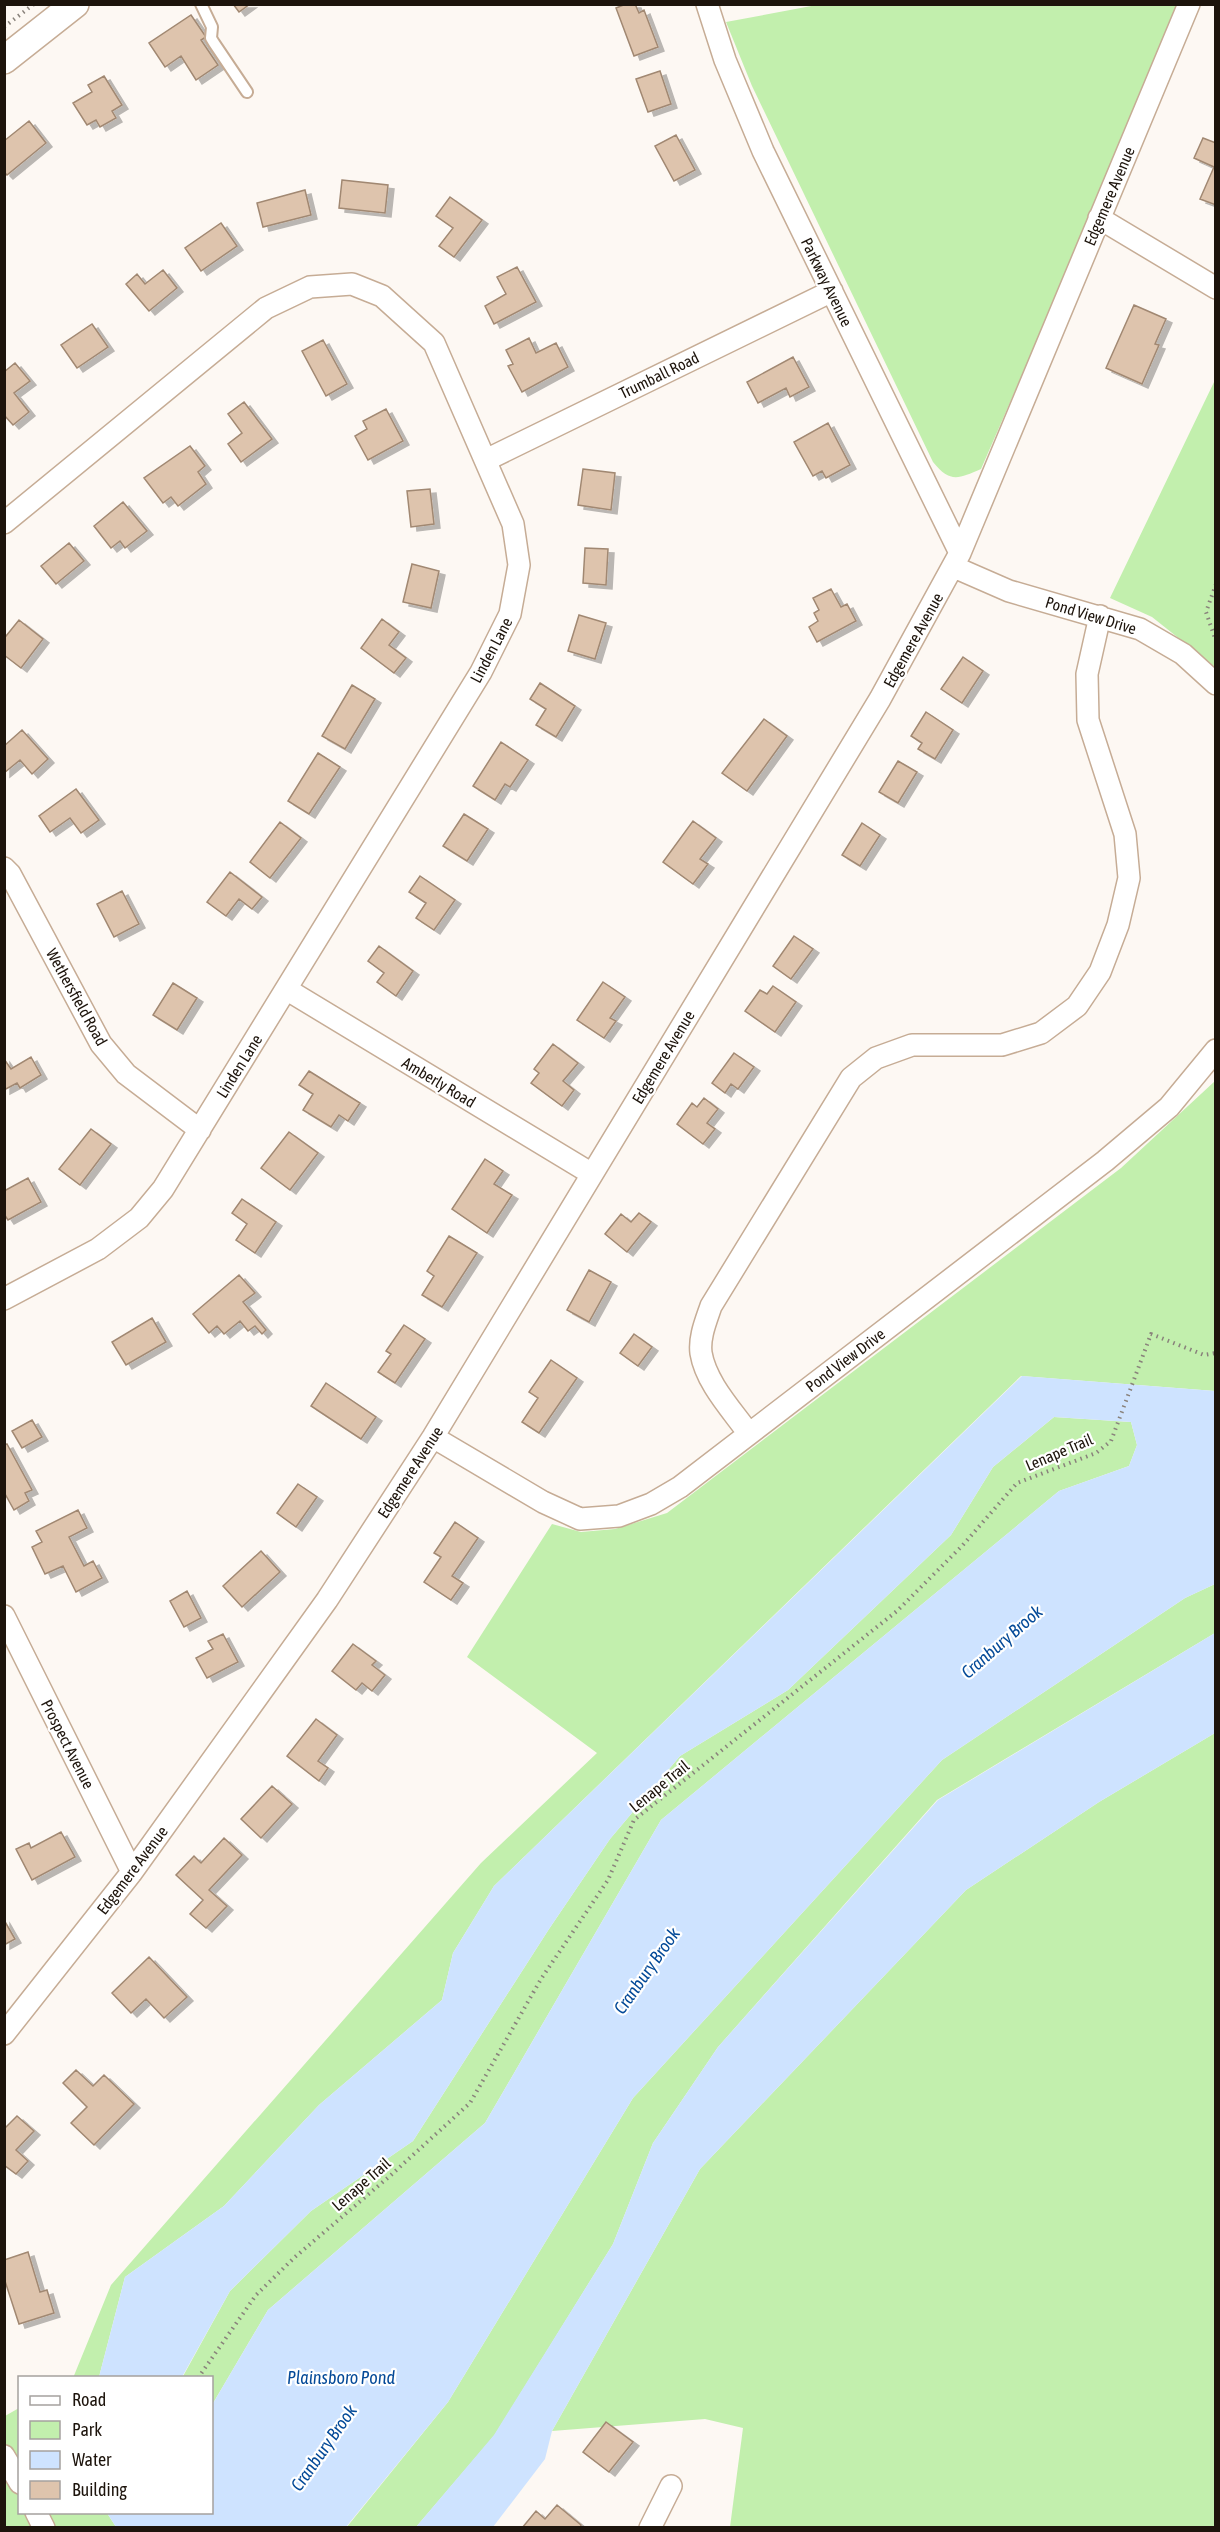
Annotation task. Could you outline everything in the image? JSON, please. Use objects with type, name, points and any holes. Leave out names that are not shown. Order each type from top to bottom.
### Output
[{"type":"street","points":[[4,60],[75,4]]},
{"type":"street","name":"Parkway Avenue","points":[[707,4],[725,60],[763,151],[832,291],[957,560]]},
{"type":"street","name":"Edgemere Avenue","points":[[4,2034],[132,1872],[327,1600],[433,1437],[880,699],[957,560],[1189,4]]},
{"type":"street","points":[[1099,218],[1215,288]]},
{"type":"street","name":"Linden Lane","points":[[4,523],[266,308],[310,287],[352,284],[382,296],[434,343],[513,524],[519,565],[510,614],[481,672],[163,1189],[139,1218],[98,1249],[4,1299]]},
{"type":"street","name":"Trumball Road","points":[[486,460],[832,291]]},
{"type":"street","name":"Pond View Drive","points":[[957,560],[1009,591],[1140,629],[1183,654],[1215,684]]},
{"type":"street","points":[[749,1434],[712,1383],[701,1353],[703,1330],[711,1306],[851,1078],[876,1058],[912,1045],[1002,1045],[1041,1033],[1077,1006],[1100,972],[1118,926],[1129,878],[1125,834],[1088,720],[1087,674],[1100,616]]},
{"type":"street","name":"Wethersfield Road","points":[[4,868],[10,874],[101,1044],[126,1074],[200,1130]]},
{"type":"street","name":"Amberly Road","points":[[286,989],[592,1174]]},
{"type":"street","name":"Pond View Drive","points":[[433,1437],[543,1502],[580,1519],[619,1516],[651,1504],[680,1487],[1105,1161],[1169,1107],[1215,1050]]},
{"type":"street","name":"Prospect Avenue","points":[[4,1616],[132,1872]]},
{"type":"street","points":[[4,2456],[18,2480]]},
{"type":"street","points":[[650,2528],[671,2486]]},
{"type":"street","points":[[37,2514],[44,2528]]},
{"type":"lane","points":[[201,4],[212,27],[211,38],[247,92]]},
{"type":"path","points":[[4,27],[34,4]]},
{"type":"path","points":[[1215,584],[1206,612],[1215,641]]},
{"type":"path","name":"Lenape Trail","points":[[199,2376],[256,2295],[295,2257],[391,2175],[470,2103],[541,1979],[608,1880],[634,1820],[897,1611],[962,1546],[1017,1483],[1096,1453],[1111,1441],[1151,1334],[1204,1355],[1215,1353]]},
{"type":"green space","points":[[822,4],[1183,5],[981,469],[960,477],[944,473],[933,462],[752,86],[726,22]]},
{"type":"green space","points":[[1215,380],[1215,667],[1152,617],[1110,598]]},
{"type":"green space","points":[[1215,1081],[1215,1391],[1021,1376],[494,1886],[453,1953],[442,2000],[319,2105],[224,2206],[125,2277],[99,2376],[74,2376],[111,2285],[481,1863],[597,1753],[467,1657],[552,1524],[581,1532],[615,1529],[667,1513],[1121,1168]]},
{"type":"green space","points":[[1054,1417],[1131,1422],[1137,1445],[1129,1466],[1059,1491],[661,1820],[485,2123],[268,2310],[213,2403],[213,2376],[183,2376],[230,2291],[311,2211],[413,2141],[549,1929],[610,1839],[680,1756],[788,1690],[951,1535],[993,1467]]},
{"type":"green space","points":[[1215,1584],[1215,1633],[937,1800],[718,2047],[653,2143],[613,2244],[494,2436],[416,2527],[346,2528],[448,2402],[633,2098],[942,1760],[1185,1598]]},
{"type":"green space","points":[[1215,1733],[1215,2527],[730,2527],[743,2428],[705,2419],[552,2431],[700,2169],[966,1890],[1099,1802]]},
{"type":"green space","points":[[18,2409],[18,2514],[108,2514],[116,2527],[5,2528],[5,2416]]},
{"type":"water","name":"Plainsboro Pond","points":[[1022,1376],[1215,1391],[1215,1584],[1185,1598],[942,1760],[633,2098],[448,2402],[346,2527],[116,2527],[108,2514],[213,2514],[213,2403],[268,2310],[485,2123],[661,1820],[1059,1491],[1129,1466],[1137,1445],[1131,1422],[1054,1417],[993,1467],[951,1535],[788,1690],[680,1756],[610,1839],[549,1929],[413,2141],[311,2211],[230,2291],[183,2376],[99,2376],[125,2277],[224,2206],[319,2105],[442,2000],[453,1953],[494,1886]]},
{"type":"water","points":[[1215,1633],[1215,1733],[1099,1802],[966,1890],[700,2169],[552,2431],[545,2459],[493,2527],[416,2527],[494,2435],[613,2244],[653,2143],[718,2047],[938,1800]]},
{"type":"building","points":[[233,4],[250,4],[239,12]]},
{"type":"building","points":[[626,4],[635,4],[639,13],[644,10],[658,47],[634,56],[616,8]]},
{"type":"building","points":[[191,15],[206,37],[201,40],[218,65],[196,80],[181,56],[165,67],[149,43]]},
{"type":"building","points":[[660,71],[671,104],[648,112],[636,79]]},
{"type":"building","points":[[104,76],[122,105],[112,111],[116,118],[100,127],[96,120],[87,125],[73,103],[92,92],[88,85]]},
{"type":"building","points":[[29,121],[46,143],[7,175],[4,172],[4,141]]},
{"type":"building","points":[[676,135],[695,170],[674,181],[655,146]]},
{"type":"building","points":[[1203,138],[1216,143],[1216,205],[1200,199],[1214,167],[1194,158]]},
{"type":"building","points":[[342,180],[388,185],[385,213],[339,208]]},
{"type":"building","points":[[305,190],[311,215],[263,227],[257,203]]},
{"type":"building","points":[[450,197],[482,220],[454,257],[439,246],[453,228],[436,216]]},
{"type":"building","points":[[221,223],[237,246],[201,271],[185,248]]},
{"type":"building","points":[[517,267],[536,302],[494,324],[485,306],[506,294],[497,277]]},
{"type":"building","points":[[163,270],[177,288],[149,311],[126,284],[137,274],[145,284]]},
{"type":"building","points":[[1134,305],[1166,319],[1155,344],[1159,345],[1142,384],[1106,368]]},
{"type":"building","points":[[92,324],[108,347],[77,368],[61,345]]},
{"type":"building","points":[[529,338],[536,353],[556,343],[568,367],[522,392],[508,366],[513,364],[506,350]]},
{"type":"building","points":[[323,340],[347,384],[326,396],[302,351]]},
{"type":"building","points":[[793,357],[809,387],[790,397],[786,388],[758,403],[747,382]]},
{"type":"building","points":[[15,363],[30,381],[14,393],[29,412],[13,425],[4,415],[4,372]]},
{"type":"building","points":[[244,402],[272,439],[241,462],[228,444],[242,433],[228,414]]},
{"type":"building","points":[[386,409],[403,441],[368,460],[355,436],[367,429],[363,421]]},
{"type":"building","points":[[828,423],[850,465],[826,478],[822,471],[813,476],[794,442]]},
{"type":"building","points":[[190,446],[205,466],[198,472],[206,484],[178,506],[171,497],[163,503],[144,478]]},
{"type":"building","points":[[583,469],[615,473],[611,510],[578,505]]},
{"type":"building","points":[[430,489],[434,524],[411,527],[407,491]]},
{"type":"building","points":[[123,502],[147,531],[125,548],[120,541],[111,548],[94,526]]},
{"type":"building","points":[[69,543],[84,561],[56,584],[41,566]]},
{"type":"building","points":[[585,548],[608,549],[606,585],[583,583]]},
{"type":"building","points":[[412,564],[439,571],[431,608],[403,602]]},
{"type":"building","points":[[831,589],[841,607],[847,604],[856,621],[817,642],[809,627],[818,621],[814,613],[819,610],[813,598]]},
{"type":"building","points":[[579,615],[606,623],[595,659],[568,651]]},
{"type":"building","points":[[382,619],[399,632],[389,645],[406,658],[394,673],[361,648]]},
{"type":"building","points":[[19,620],[43,639],[21,668],[4,655],[4,635],[6,636]]},
{"type":"building","points":[[963,657],[983,671],[962,703],[941,689]]},
{"type":"building","points":[[540,683],[575,706],[556,737],[536,725],[546,709],[530,699]]},
{"type":"building","points":[[352,685],[375,699],[345,749],[322,736]]},
{"type":"building","points":[[926,712],[953,730],[935,759],[918,749],[922,743],[911,736]]},
{"type":"building","points":[[764,719],[787,736],[747,791],[722,773]]},
{"type":"building","points":[[22,730],[48,759],[32,774],[20,760],[4,773],[4,746]]},
{"type":"building","points":[[501,742],[528,760],[510,787],[505,784],[495,800],[473,786]]},
{"type":"building","points":[[318,753],[340,767],[309,814],[288,801]]},
{"type":"building","points":[[898,761],[917,772],[898,803],[879,792]]},
{"type":"building","points":[[76,789],[99,820],[81,833],[70,818],[50,832],[39,816]]},
{"type":"building","points":[[464,814],[488,829],[467,861],[443,846]]},
{"type":"building","points":[[693,821],[716,838],[700,859],[708,864],[693,884],[663,862]]},
{"type":"building","points":[[280,822],[301,838],[270,878],[250,862]]},
{"type":"building","points":[[862,823],[880,835],[860,866],[842,855]]},
{"type":"building","points":[[230,872],[262,897],[252,909],[239,899],[226,916],[207,902]]},
{"type":"building","points":[[420,876],[455,900],[434,930],[416,918],[426,903],[409,892]]},
{"type":"building","points":[[122,891],[139,924],[114,937],[97,904]]},
{"type":"building","points":[[794,936],[813,949],[791,979],[773,966]]},
{"type":"building","points":[[379,946],[413,971],[396,996],[377,982],[384,973],[368,961]]},
{"type":"building","points":[[603,982],[625,997],[610,1018],[616,1021],[604,1038],[577,1020]]},
{"type":"building","points":[[173,983],[197,998],[177,1030],[153,1015]]},
{"type":"building","points":[[773,986],[796,1002],[775,1032],[745,1011],[760,990],[767,994]]},
{"type":"building","points":[[553,1044],[578,1063],[563,1081],[574,1090],[562,1106],[531,1083],[539,1073],[534,1069]]},
{"type":"building","points":[[734,1053],[754,1067],[738,1089],[731,1084],[725,1093],[712,1083]]},
{"type":"building","points":[[31,1057],[41,1075],[20,1088],[17,1083],[4,1090],[4,1059],[11,1069]]},
{"type":"building","points":[[309,1071],[360,1103],[348,1121],[339,1115],[331,1127],[303,1110],[313,1094],[299,1085]]},
{"type":"building","points":[[704,1098],[718,1109],[707,1123],[715,1129],[703,1144],[677,1124],[692,1103],[697,1107]]},
{"type":"building","points":[[91,1129],[111,1144],[80,1185],[59,1169]]},
{"type":"building","points":[[289,1132],[318,1153],[290,1190],[261,1168]]},
{"type":"building","points":[[485,1159],[503,1171],[494,1184],[512,1195],[487,1233],[452,1209]]},
{"type":"building","points":[[28,1178],[41,1202],[8,1220],[4,1214],[4,1191]]},
{"type":"building","points":[[242,1199],[276,1222],[255,1253],[236,1240],[247,1224],[232,1213]]},
{"type":"building","points":[[639,1213],[651,1222],[627,1252],[605,1234],[621,1214],[631,1222]]},
{"type":"building","points":[[449,1236],[477,1253],[442,1307],[422,1295],[434,1276],[427,1271]]},
{"type":"building","points":[[589,1270],[611,1282],[589,1322],[567,1310]]},
{"type":"building","points":[[239,1275],[255,1293],[243,1302],[266,1330],[262,1334],[255,1326],[248,1331],[240,1321],[224,1334],[217,1326],[209,1333],[193,1314]]},
{"type":"building","points":[[152,1318],[166,1342],[126,1365],[112,1342]]},
{"type":"building","points":[[404,1325],[425,1339],[395,1383],[378,1372],[391,1354],[386,1351]]},
{"type":"building","points":[[634,1334],[652,1347],[638,1366],[620,1353]]},
{"type":"building","points":[[551,1360],[577,1378],[539,1433],[522,1422],[538,1398],[529,1392]]},
{"type":"building","points":[[326,1383],[376,1417],[361,1439],[311,1406]]},
{"type":"building","points":[[32,1420],[42,1437],[22,1448],[12,1431]]},
{"type":"building","points":[[7,1444],[32,1490],[25,1493],[29,1501],[14,1510],[4,1492],[4,1445]]},
{"type":"building","points":[[298,1484],[317,1497],[296,1527],[277,1513]]},
{"type":"building","points":[[78,1510],[87,1528],[69,1537],[84,1566],[93,1561],[102,1578],[76,1592],[63,1566],[45,1574],[32,1547],[42,1542],[36,1531]]},
{"type":"building","points":[[455,1522],[478,1538],[452,1576],[463,1583],[451,1600],[424,1582],[441,1557],[434,1553]]},
{"type":"building","points":[[261,1551],[280,1572],[242,1607],[223,1586]]},
{"type":"building","points":[[187,1591],[201,1618],[184,1627],[170,1601]]},
{"type":"building","points":[[223,1634],[238,1662],[207,1678],[196,1658],[213,1649],[208,1641]]},
{"type":"building","points":[[353,1644],[376,1661],[372,1665],[385,1675],[372,1691],[362,1683],[356,1690],[332,1671]]},
{"type":"building","points":[[316,1719],[337,1735],[318,1761],[328,1768],[319,1781],[287,1756]]},
{"type":"building","points":[[272,1786],[292,1804],[261,1838],[241,1819]]},
{"type":"building","points":[[61,1832],[75,1857],[32,1880],[16,1849],[29,1843],[31,1848]]},
{"type":"building","points":[[224,1838],[242,1855],[209,1890],[227,1906],[206,1928],[190,1914],[203,1900],[176,1875],[194,1856],[201,1863]]},
{"type":"building","points":[[4,1920],[15,1939],[4,1945]]},
{"type":"building","points":[[149,1957],[187,1997],[164,2018],[146,1999],[131,2013],[112,1993]]},
{"type":"building","points":[[76,2070],[93,2086],[104,2075],[134,2104],[94,2145],[71,2123],[87,2107],[63,2083]]},
{"type":"building","points":[[17,2116],[34,2131],[16,2150],[28,2161],[16,2174],[4,2165],[4,2129]]},
{"type":"building","points":[[28,2252],[40,2292],[47,2290],[54,2313],[19,2324],[4,2278],[4,2260]]},
{"type":"building","points":[[606,2422],[633,2442],[609,2472],[583,2452]]},
{"type":"building","points":[[557,2505],[581,2525],[580,2528],[522,2528],[536,2511],[545,2519]]},
{"type":"water label","name":"Cranbury Brook","points":[[1002,1642]]},
{"type":"water label","name":"Cranbury Brook","points":[[647,1971]]},
{"type":"water label","name":"Cranbury Brook","points":[[324,2448]]}]
